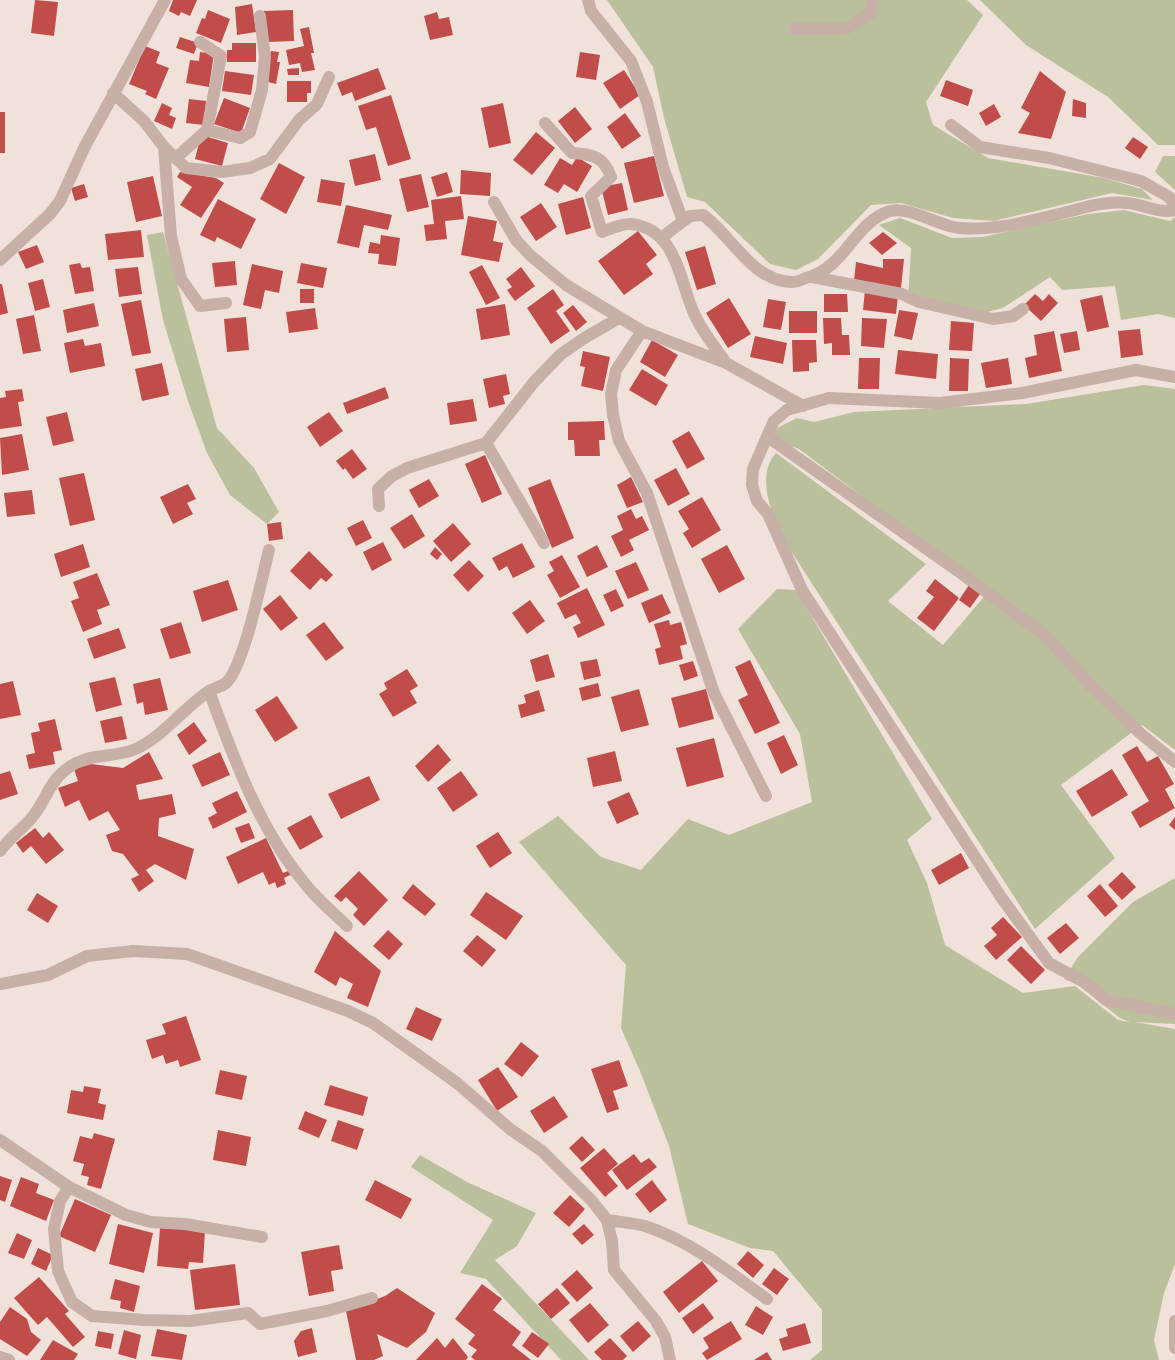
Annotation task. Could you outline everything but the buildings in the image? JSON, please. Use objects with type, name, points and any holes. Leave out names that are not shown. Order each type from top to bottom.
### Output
[{"type":"street","points":[[0,260],[50,214],[60,201],[84,148],[113,93],[142,46],[165,0]]},
{"type":"street","points":[[588,0],[591,11],[631,61],[648,102],[663,167],[683,221]]},
{"type":"street","points":[[795,29],[847,28],[871,13],[872,0]]},
{"type":"street","points":[[207,130],[240,138],[250,132],[262,90],[265,57],[260,16]]},
{"type":"street","points":[[176,158],[207,130],[221,56],[200,42]]},
{"type":"street","points":[[113,93],[144,121],[164,147],[186,168],[222,172],[250,168],[270,159],[299,120],[316,104],[329,77]]},
{"type":"street","points":[[545,123],[572,153],[590,154],[606,164],[611,177],[591,196],[602,232],[630,223],[654,231],[661,238],[678,264],[693,313],[726,363]]},
{"type":"street","points":[[951,125],[980,147],[1049,158],[1141,181],[1169,197],[1175,206]]},
{"type":"street","points":[[164,147],[170,236],[181,279],[200,306],[226,303]]},
{"type":"street","points":[[494,202],[516,240],[531,256],[566,285],[642,330],[726,363],[802,406]]},
{"type":"street","points":[[661,238],[690,216],[703,215],[714,223],[740,254],[769,275],[792,282],[819,275],[838,261],[874,220],[891,211],[905,210],[958,228],[989,228],[1013,225],[1096,205],[1127,202],[1168,212],[1175,210]]},
{"type":"street","points":[[812,277],[902,294],[919,302],[993,319],[1013,316],[1023,309]]},
{"type":"street","points":[[379,506],[378,490],[392,476],[407,468],[486,443],[534,382],[561,354],[620,318]]},
{"type":"street","points":[[642,330],[616,370],[611,394],[613,415],[619,441],[647,494],[714,693],[766,796]]},
{"type":"street","points":[[1175,377],[1136,370],[978,400],[940,404],[828,398],[787,410],[774,421],[753,469],[752,485],[757,501],[768,514],[802,590],[1001,897],[1049,963],[1086,983],[1106,1000],[1175,1014]]},
{"type":"street","points":[[768,434],[775,442],[958,571],[1046,636],[1095,690],[1175,762]]},
{"type":"street","points":[[486,443],[544,543]]},
{"type":"street","points":[[0,851],[10,837],[34,816],[50,785],[65,770],[76,762],[95,756],[122,754],[138,748],[209,691],[226,683],[241,653],[268,550]]},
{"type":"street","points":[[209,691],[234,758],[268,829],[307,886],[346,926]]},
{"type":"street","points":[[0,984],[48,975],[87,956],[133,951],[187,954],[348,1011],[374,1023],[457,1083],[510,1129],[542,1151],[607,1220],[612,1240],[614,1270],[656,1322],[665,1337],[670,1360]]},
{"type":"street","points":[[0,1140],[69,1187],[126,1215],[151,1222],[184,1224],[262,1237]]},
{"type":"street","points":[[69,1187],[60,1201],[54,1229],[58,1271],[72,1302],[92,1316],[190,1321],[248,1313],[260,1324],[327,1312],[372,1298]]},
{"type":"street","points":[[607,1220],[644,1226],[675,1239],[707,1257],[767,1299]]},
{"type":"street","points":[[1175,1321],[1175,1348]]},
{"type":"street","points":[[0,1357],[9,1360]]},
{"type":"green space","points":[[607,0],[967,0],[983,15],[926,102],[933,125],[988,158],[1104,178],[1142,189],[1153,200],[1112,193],[994,221],[953,218],[901,203],[871,205],[818,259],[796,270],[770,264],[705,202],[687,197],[664,118],[653,67]]},
{"type":"green space","points":[[980,0],[1175,0],[1175,145],[1158,145],[1108,97],[1026,45]]},
{"type":"green space","points":[[1163,156],[1175,156],[1175,190],[1155,172]]},
{"type":"green space","points":[[1124,210],[1170,221],[1175,217],[1175,318],[1158,314],[1121,320],[1115,286],[1062,290],[1050,277],[1003,308],[972,316],[908,302],[911,248],[879,225],[900,218],[952,238],[983,237],[1088,214]]},
{"type":"green space","points":[[163,232],[217,428],[254,468],[279,512],[267,524],[230,495],[207,453],[188,401],[163,320],[147,235]]},
{"type":"green space","points":[[1144,385],[1175,389],[1175,750],[1142,725],[1061,785],[1115,858],[1035,929],[780,534],[767,493],[766,482],[770,462],[776,453],[926,564],[888,601],[943,645],[989,591],[799,449],[773,439],[777,428],[797,418],[814,422],[854,412],[1026,404]]},
{"type":"green space","points":[[777,589],[796,590],[932,819],[907,840],[927,883],[945,945],[1023,993],[1075,986],[1118,1020],[1130,1022],[1120,1018],[1078,985],[1064,979],[1078,957],[1133,902],[1175,878],[1175,1024],[1135,1022],[1175,1029],[1175,1264],[1164,1293],[1154,1340],[1159,1360],[810,1360],[822,1350],[822,1310],[773,1251],[750,1248],[688,1224],[669,1146],[621,1028],[626,965],[519,842],[558,816],[601,857],[641,870],[688,819],[729,835],[812,802],[800,734],[738,629]]},
{"type":"green space","points":[[420,1155],[467,1182],[536,1213],[517,1246],[495,1260],[589,1360],[561,1360],[486,1279],[460,1273],[493,1220],[411,1167]]}]
